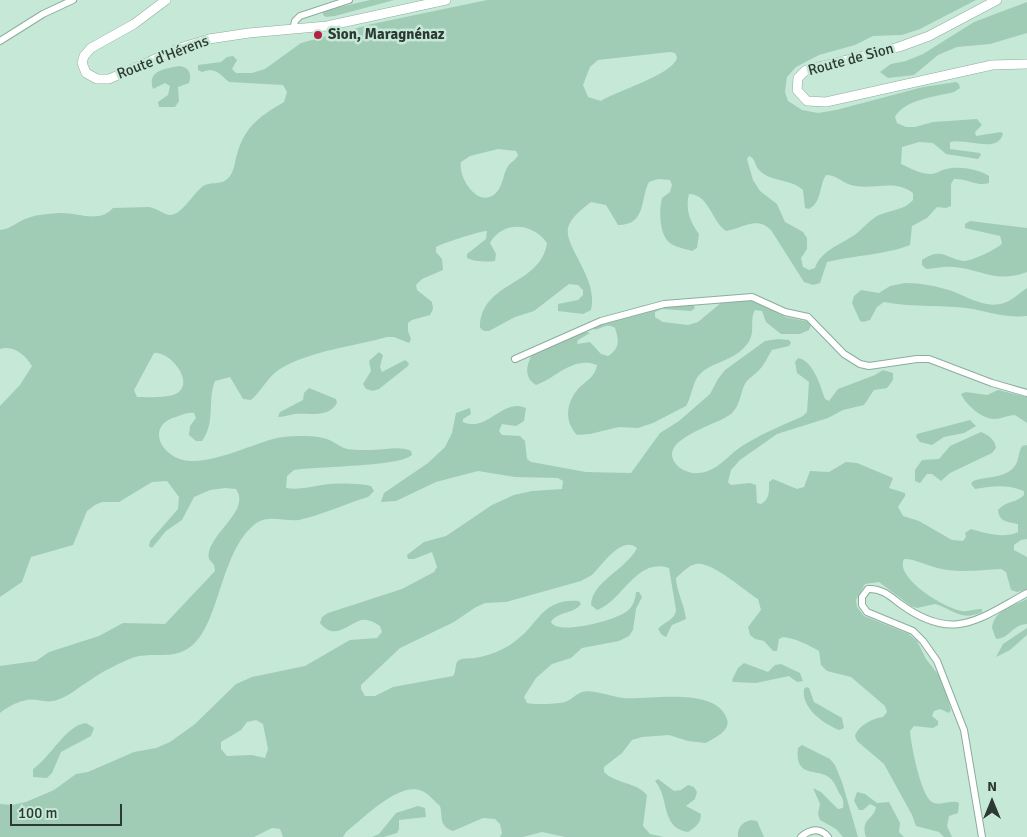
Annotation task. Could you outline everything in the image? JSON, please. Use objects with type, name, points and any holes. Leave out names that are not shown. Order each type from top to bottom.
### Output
[{"type":"main road","name":"Route d'Hérens","points":[[166,0],[139,20],[89,49],[82,63],[87,74],[97,79],[112,78],[180,48],[209,39],[249,33],[327,26],[446,0]]},
{"type":"main road","name":"Route de Sion","points":[[997,0],[930,36],[899,47],[806,70],[798,78],[797,90],[807,101],[826,102],[992,65],[1027,64]]},
{"type":"street","points":[[0,41],[43,14],[73,0]]},
{"type":"street","points":[[294,30],[295,21],[300,16],[349,0]]},
{"type":"street","points":[[515,359],[601,321],[664,304],[752,297],[784,312],[808,317],[844,354],[860,364],[869,366],[929,359],[992,383],[1027,393]]},
{"type":"street","points":[[982,837],[964,730],[937,661],[923,641],[912,631],[866,612],[862,605],[862,597],[868,589],[878,590],[924,618],[941,623],[958,624],[980,620],[1027,593]]},
{"type":"street","points":[[801,837],[814,830],[822,831],[828,837]]},
{"type":"green space","points":[[370,0],[394,0],[335,16],[326,17],[323,15],[323,12],[327,10]]},
{"type":"green space","points":[[487,0],[976,0],[920,29],[902,35],[873,36],[855,45],[819,55],[796,67],[787,77],[785,92],[788,101],[802,110],[818,113],[923,87],[956,82],[960,88],[954,92],[913,102],[906,106],[895,117],[897,123],[906,127],[915,127],[933,122],[977,119],[982,125],[975,132],[976,136],[1001,132],[1003,134],[1000,140],[995,143],[950,142],[950,149],[980,153],[981,155],[978,159],[946,154],[933,143],[919,142],[902,147],[901,164],[915,170],[931,174],[951,168],[968,169],[989,176],[989,183],[981,184],[954,179],[951,184],[951,206],[946,208],[937,207],[927,218],[912,226],[910,245],[892,251],[827,262],[820,283],[813,285],[804,282],[771,230],[755,223],[726,231],[721,227],[706,203],[696,195],[689,194],[688,210],[693,225],[699,234],[697,248],[692,251],[670,243],[666,239],[662,228],[660,209],[662,198],[670,192],[672,185],[670,180],[658,179],[649,182],[641,210],[634,221],[618,225],[606,205],[591,202],[569,224],[568,236],[586,275],[592,298],[591,310],[583,314],[558,311],[558,304],[578,300],[583,295],[583,290],[578,285],[569,284],[534,311],[515,317],[489,331],[484,331],[480,328],[483,313],[490,301],[534,268],[542,257],[547,243],[534,231],[518,227],[502,230],[490,243],[496,254],[495,261],[467,258],[467,254],[486,239],[487,231],[462,237],[436,247],[436,252],[442,259],[443,270],[422,279],[416,285],[417,290],[432,302],[433,309],[430,315],[408,323],[411,339],[409,343],[394,337],[387,337],[305,357],[276,372],[251,400],[243,399],[230,377],[215,381],[209,426],[202,441],[196,441],[189,435],[190,426],[196,418],[194,413],[168,420],[160,429],[159,435],[163,447],[168,452],[175,457],[185,460],[211,459],[277,438],[300,436],[326,439],[352,450],[396,448],[411,451],[412,455],[391,462],[294,470],[287,476],[286,488],[353,484],[371,486],[374,491],[368,497],[308,518],[299,520],[268,519],[258,522],[244,535],[234,552],[204,630],[194,644],[181,652],[169,655],[144,655],[132,658],[104,671],[62,698],[53,701],[24,701],[12,705],[0,713],[0,666],[36,661],[49,652],[99,636],[123,623],[165,624],[215,571],[214,565],[209,559],[210,550],[214,541],[233,515],[238,506],[239,498],[236,489],[225,488],[210,490],[194,497],[182,520],[166,531],[152,548],[149,546],[150,541],[178,509],[179,497],[167,481],[152,482],[119,502],[102,502],[87,511],[73,545],[31,557],[22,582],[0,597],[0,406],[20,385],[32,366],[19,352],[10,348],[0,349],[0,230],[8,228],[24,219],[47,214],[66,213],[95,216],[107,213],[113,208],[149,207],[168,215],[175,214],[202,187],[224,181],[230,176],[245,134],[262,116],[284,102],[287,92],[283,85],[229,82],[214,71],[202,72],[198,70],[198,65],[221,62],[227,57],[233,56],[237,60],[232,69],[236,73],[252,73],[265,69],[301,43],[372,24]],"holes":[[[670,52],[675,53],[677,57],[674,63],[656,76],[601,101],[588,97],[583,85],[590,67],[598,60]],[[498,149],[516,151],[518,155],[508,166],[496,193],[486,198],[474,193],[469,188],[462,174],[461,162],[470,156]],[[749,156],[751,157],[758,169],[765,175],[793,184],[803,190],[805,208],[809,209],[816,202],[826,175],[833,176],[851,185],[866,187],[898,186],[913,193],[913,200],[906,206],[874,218],[856,234],[832,248],[822,256],[815,268],[809,270],[803,267],[801,258],[807,249],[807,238],[803,232],[785,222],[777,204],[760,191],[753,180],[747,159]],[[154,353],[161,354],[175,363],[183,378],[183,385],[180,391],[173,395],[137,397],[134,390]]]},
{"type":"green space","points":[[1027,2],[1027,33],[990,44],[957,47],[938,55],[914,75],[888,78],[880,72],[891,64],[906,61],[923,54],[974,22]]},
{"type":"green space","points":[[179,66],[188,70],[189,83],[178,87],[179,101],[175,107],[159,107],[158,102],[168,95],[170,86],[165,83],[153,89],[153,78],[158,72]]},
{"type":"green space","points":[[970,221],[1027,228],[1027,272],[1006,277],[953,267],[926,269],[922,265],[922,260],[934,254],[943,254],[957,260],[967,261],[991,251],[1002,243],[1000,236],[965,228],[965,224]]},
{"type":"green space","points":[[905,283],[923,284],[940,288],[977,302],[991,304],[1007,302],[1027,288],[1027,316],[1006,316],[973,309],[884,302],[877,307],[870,320],[860,321],[852,303],[854,296],[861,290],[879,293],[890,286]]},
{"type":"green space","points":[[757,301],[785,317],[810,322],[809,330],[800,334],[781,334],[766,322],[762,311],[755,310],[748,343],[730,358],[711,366],[697,377],[686,406],[653,423],[638,428],[619,427],[577,435],[568,418],[569,406],[574,394],[592,376],[597,365],[580,363],[536,385],[529,379],[527,367],[532,355],[584,331],[590,333],[578,340],[577,344],[590,342],[601,354],[608,356],[615,350],[618,344],[615,328],[607,326],[595,330],[593,327],[644,305],[666,307],[693,304],[695,308],[691,311],[662,309],[655,312],[655,317],[663,322],[688,325],[698,322],[722,302]]},
{"type":"green space","points":[[778,339],[789,340],[791,343],[789,346],[772,350],[762,367],[746,382],[737,406],[732,413],[680,441],[673,449],[673,458],[680,468],[693,473],[711,470],[749,442],[803,416],[807,412],[809,382],[797,373],[795,362],[798,358],[803,360],[812,369],[819,381],[825,399],[829,401],[838,389],[883,370],[893,373],[893,380],[887,388],[874,390],[864,405],[843,410],[828,418],[777,434],[740,460],[731,470],[728,482],[731,485],[750,483],[756,485],[757,503],[761,504],[766,500],[769,482],[773,479],[797,489],[804,487],[810,471],[829,472],[846,462],[857,463],[893,478],[889,488],[905,493],[898,507],[903,516],[919,521],[952,540],[963,541],[966,537],[965,533],[971,529],[994,535],[1013,534],[1018,532],[1018,524],[1002,519],[998,510],[1021,498],[1024,495],[1024,491],[999,486],[975,489],[971,484],[978,479],[997,476],[1009,471],[1017,462],[1022,446],[1027,445],[1027,539],[1021,540],[1014,545],[1014,550],[1027,557],[1027,590],[1017,592],[1011,590],[1006,572],[1001,569],[957,571],[904,559],[903,567],[907,575],[934,599],[955,609],[964,611],[982,609],[982,612],[968,616],[957,614],[935,604],[917,608],[911,606],[879,582],[865,584],[856,600],[857,607],[864,616],[909,634],[917,641],[926,659],[941,678],[951,710],[949,713],[940,709],[934,711],[932,716],[938,721],[938,725],[933,728],[914,726],[910,731],[917,770],[928,798],[935,803],[959,803],[958,813],[949,816],[947,826],[952,837],[944,837],[939,832],[916,826],[884,764],[857,741],[855,736],[859,729],[875,719],[883,717],[887,712],[885,706],[851,677],[827,671],[821,665],[819,651],[811,646],[783,637],[779,639],[777,651],[773,651],[764,641],[755,639],[750,635],[748,627],[761,610],[758,599],[719,571],[703,564],[696,564],[687,568],[676,578],[686,619],[672,625],[666,637],[658,629],[671,619],[676,610],[669,568],[657,566],[647,569],[638,574],[606,605],[597,610],[591,605],[597,589],[632,556],[637,548],[625,545],[612,553],[592,575],[581,581],[506,602],[485,603],[454,622],[400,648],[361,685],[361,689],[365,696],[375,696],[393,687],[453,676],[458,660],[485,656],[506,648],[522,635],[548,608],[556,604],[566,601],[579,601],[581,604],[578,607],[554,618],[551,622],[556,626],[575,627],[611,619],[626,612],[633,604],[636,592],[639,592],[642,597],[636,609],[633,630],[629,636],[619,641],[582,648],[571,658],[552,664],[536,678],[524,697],[527,703],[551,704],[565,702],[587,691],[624,698],[696,698],[710,702],[720,709],[727,719],[727,727],[721,734],[706,743],[688,741],[669,735],[642,737],[632,740],[622,753],[604,767],[604,772],[609,776],[637,788],[647,795],[643,826],[650,834],[664,837],[565,837],[542,832],[523,837],[500,837],[502,833],[500,824],[495,819],[483,818],[453,831],[445,827],[440,806],[425,792],[413,789],[392,796],[371,811],[346,832],[343,837],[283,837],[280,829],[272,828],[254,837],[0,837],[0,804],[12,805],[26,802],[54,790],[76,774],[88,772],[134,752],[156,748],[170,742],[195,724],[236,684],[252,677],[305,666],[350,640],[377,638],[382,632],[380,626],[369,620],[361,620],[336,631],[325,628],[320,623],[322,617],[328,613],[402,589],[434,572],[437,567],[432,552],[414,559],[408,559],[407,555],[424,542],[446,536],[492,505],[514,495],[532,491],[562,489],[563,481],[558,478],[515,477],[478,471],[436,482],[396,501],[381,502],[384,493],[428,463],[445,447],[452,433],[456,413],[470,408],[471,414],[463,419],[463,422],[472,424],[487,420],[510,407],[526,408],[524,421],[516,426],[502,424],[499,431],[502,435],[520,436],[525,441],[527,459],[531,462],[586,472],[631,473],[660,433],[679,421],[710,394],[725,370],[765,341]],"holes":[[[256,720],[263,724],[268,749],[265,758],[252,755],[227,756],[221,749],[221,742],[241,730],[247,722]]]},
{"type":"green space","points":[[379,352],[383,355],[380,367],[382,372],[405,360],[409,363],[408,366],[379,389],[373,391],[366,389],[363,384],[371,371],[369,361]]},
{"type":"green space","points":[[309,388],[336,399],[337,403],[333,408],[324,413],[294,414],[278,417],[280,412],[303,400],[304,393]]},
{"type":"green space","points":[[998,390],[1027,397],[1027,423],[1015,415],[995,419],[985,417],[971,407],[961,394],[966,392],[987,395]]},
{"type":"green space","points":[[970,420],[976,426],[964,433],[944,437],[932,445],[920,442],[916,437],[917,434]]},
{"type":"green space","points":[[981,432],[993,440],[996,448],[992,453],[950,473],[941,481],[932,474],[927,474],[920,483],[915,481],[915,470],[922,460],[939,459],[950,446]]},
{"type":"green space","points":[[1027,599],[1027,624],[1018,626],[1004,637],[996,639],[992,628],[996,617],[1005,609]]},
{"type":"green space","points":[[1027,628],[1027,635],[1010,650],[996,657],[1003,644]]},
{"type":"green space","points":[[744,663],[768,672],[775,665],[781,664],[800,673],[803,681],[797,682],[789,676],[756,683],[733,682],[732,680],[738,668]]},
{"type":"green space","points":[[807,687],[814,702],[842,718],[844,728],[839,730],[833,727],[810,709],[804,696],[804,689]]},
{"type":"green space","points":[[86,723],[94,728],[91,736],[61,752],[52,773],[47,778],[33,777],[33,769],[65,736],[72,729]]},
{"type":"green space","points":[[802,745],[830,759],[835,765],[858,837],[843,837],[836,829],[820,820],[818,814],[820,804],[813,788],[821,792],[838,809],[843,808],[843,800],[831,779],[804,769],[800,765],[798,748]]},
{"type":"green space","points":[[658,779],[674,791],[681,790],[688,785],[694,787],[697,792],[695,799],[686,806],[701,814],[701,817],[697,824],[688,832],[673,825],[669,819],[663,796],[655,781]]},
{"type":"green space","points":[[857,792],[865,794],[877,803],[889,802],[900,823],[899,832],[904,837],[866,837],[866,823],[876,807],[870,804],[863,810],[859,810],[854,801]]},
{"type":"green space","points":[[418,806],[425,808],[426,817],[399,820],[397,833],[384,837],[372,837],[379,834],[396,813]]},
{"type":"green space","points":[[751,820],[757,821],[764,837],[738,837],[738,831],[741,826]]},
{"type":"place","name":"Sion, Maragnénaz","points":[[318,35]]}]
